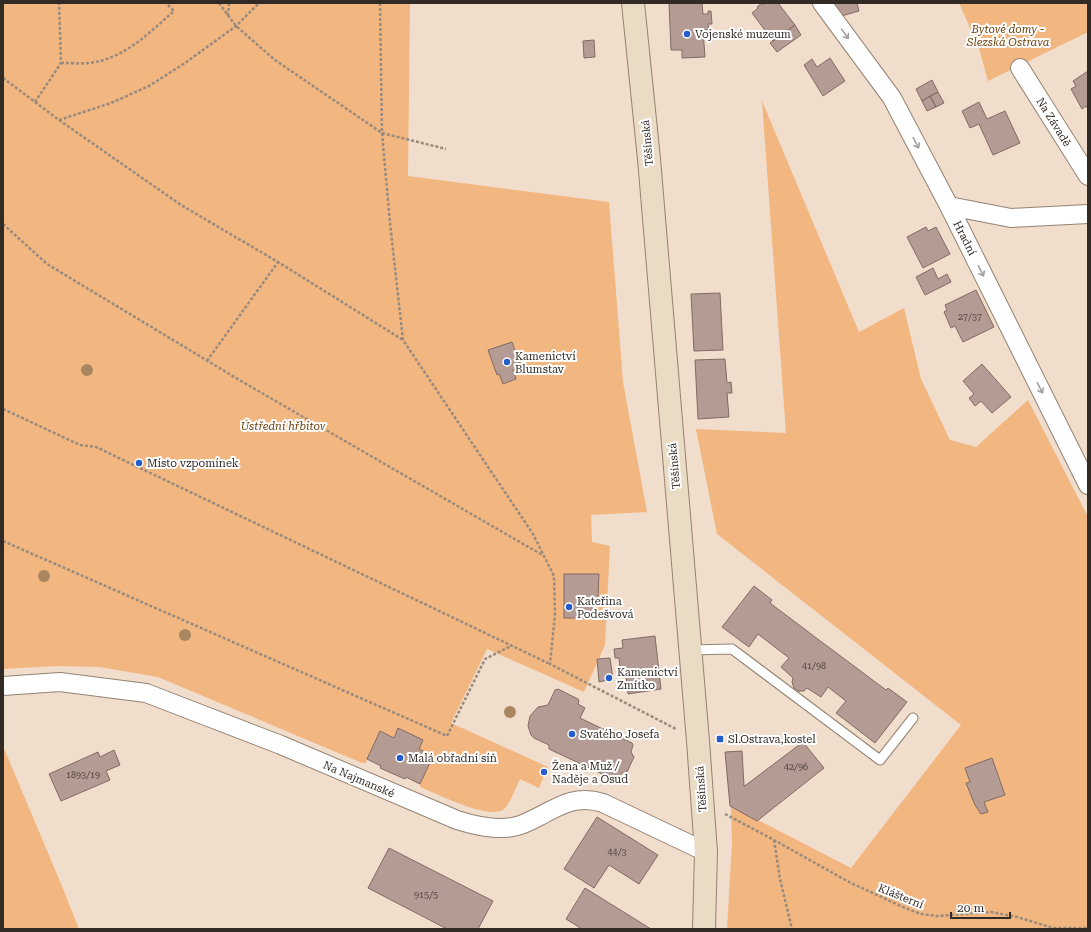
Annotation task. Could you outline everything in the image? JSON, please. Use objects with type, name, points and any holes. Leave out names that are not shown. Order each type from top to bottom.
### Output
[{"type":"main road","name":"Těšínská","points":[[634,3],[706,852],[704,929]]},
{"type":"street","name":"Hradní","points":[[822,3],[892,98],[949,206],[1088,485]]},
{"type":"street","name":"Na Závadě","points":[[1020,68],[1088,176]]},
{"type":"street","points":[[949,206],[1011,218],[1088,214]]},
{"type":"street","name":"Na Najmanské","points":[[3,686],[60,682],[146,692],[281,745],[457,820],[476,826],[494,828],[518,826],[568,802],[590,800],[603,803],[706,852]]},
{"type":"lane","points":[[690,650],[732,649],[880,760],[913,718]]},
{"type":"path","points":[[35,102],[61,63],[59,3]]},
{"type":"path","points":[[61,63],[89,63],[113,57],[134,46],[174,11],[166,3]]},
{"type":"path","points":[[219,3],[236,26],[275,60],[382,133],[446,149]]},
{"type":"path","points":[[228,16],[229,3]]},
{"type":"path","points":[[59,120],[112,103],[149,86],[185,63],[236,26],[259,3]]},
{"type":"path","points":[[380,3],[382,133],[403,340]]},
{"type":"path","points":[[3,78],[59,120],[181,204],[278,262],[403,340],[533,534],[554,576],[555,614],[550,664]]},
{"type":"path","points":[[3,224],[47,264],[208,361],[544,556]]},
{"type":"path","points":[[208,361],[278,262]]},
{"type":"path","points":[[3,410],[80,445],[96,447],[550,664],[679,730]]},
{"type":"path","points":[[3,541],[447,736],[485,659],[510,646]]},
{"type":"path","name":"Klášterní","points":[[725,814],[856,885],[921,914],[937,916],[991,912],[1017,917],[1053,928],[1088,928]]},
{"type":"path","points":[[774,840],[780,879],[792,929]]},
{"type":"green space","name":"Ústřední hřbitov","points":[[3,3],[410,3],[408,176],[609,202],[623,382],[647,512],[591,515],[592,542],[610,546],[605,645],[584,692],[487,649],[451,723],[548,767],[539,788],[520,779],[506,807],[497,812],[488,812],[464,805],[422,788],[420,784],[406,777],[405,779],[380,768],[381,766],[367,759],[366,763],[362,763],[158,677],[99,667],[58,666],[3,669]]},
{"type":"green space","name":"Bytové domy - Slezská Ostrava","points":[[959,3],[1088,3],[1088,32],[988,81],[979,48]]},
{"type":"green space","points":[[762,101],[859,332],[904,308],[921,379],[950,440],[976,447],[1028,400],[1088,517],[1088,929],[727,929],[732,843],[731,806],[851,868],[961,725],[717,534],[696,429],[786,433]]},
{"type":"green space","points":[[3,746],[64,891],[79,929],[3,929]]},
{"type":"building","name":"Vojenské muzeum","points":[[669,3],[702,3],[703,14],[708,14],[708,11],[711,11],[712,24],[708,24],[709,30],[703,30],[705,57],[682,58],[682,50],[671,50]]},
{"type":"building","points":[[762,3],[763,5],[765,3],[778,3],[795,25],[773,41],[752,13]]},
{"type":"building","points":[[834,3],[857,3],[859,11],[838,17]]},
{"type":"building","points":[[795,25],[801,35],[777,52],[770,43]]},
{"type":"building","points":[[594,40],[595,57],[584,58],[583,41]]},
{"type":"building","points":[[830,58],[845,81],[823,96],[804,65],[812,59],[817,67]]},
{"type":"building","points":[[1088,71],[1088,109],[1086,106],[1082,109],[1071,89],[1076,86],[1073,81]]},
{"type":"building","points":[[932,80],[938,92],[922,101],[916,89]]},
{"type":"building","points":[[938,92],[944,103],[936,107],[930,96]]},
{"type":"building","points":[[930,96],[936,107],[927,111],[922,101]]},
{"type":"building","points":[[979,102],[987,119],[1005,111],[1020,143],[993,155],[979,124],[970,128],[962,111]]},
{"type":"building","points":[[926,227],[928,231],[936,227],[950,254],[923,268],[907,237]]},
{"type":"building","points":[[933,268],[938,279],[947,274],[951,282],[925,295],[916,277]]},
{"type":"building","points":[[976,290],[994,327],[963,342],[955,326],[951,328],[944,312],[947,310],[945,305]]},
{"type":"building","points":[[720,293],[723,350],[694,351],[691,294]]},
{"type":"building","points":[[512,342],[521,366],[513,370],[516,379],[503,384],[499,374],[497,375],[488,350]]},
{"type":"building","points":[[725,359],[727,383],[731,382],[732,393],[727,393],[729,417],[698,419],[695,360]]},
{"type":"building","points":[[982,364],[1011,397],[992,413],[981,401],[975,406],[969,398],[974,394],[963,381]]},
{"type":"building","points":[[564,574],[599,574],[597,618],[564,618]]},
{"type":"building","points":[[754,586],[772,600],[770,603],[886,690],[888,688],[907,702],[875,743],[836,713],[846,701],[828,687],[821,697],[807,688],[804,691],[798,691],[794,688],[792,682],[793,678],[781,667],[789,658],[758,634],[749,647],[722,627]]},
{"type":"building","points":[[655,636],[661,689],[628,694],[626,676],[621,677],[619,658],[615,658],[614,649],[623,648],[622,640]]},
{"type":"building","points":[[610,658],[613,679],[599,682],[597,659]]},
{"type":"building","name":"Svatého Josefa","points":[[558,689],[578,699],[578,704],[585,708],[580,718],[632,743],[633,745],[631,752],[634,757],[627,772],[622,773],[618,779],[615,780],[549,749],[549,745],[531,735],[528,726],[530,716],[538,707],[548,705],[555,690]]},
{"type":"building","name":"Malá obřadní síň","points":[[398,728],[423,740],[419,749],[433,756],[420,784],[406,777],[405,779],[380,768],[381,766],[367,759],[380,731],[394,738]]},
{"type":"building","points":[[803,742],[824,768],[757,821],[730,806],[725,752],[742,751],[744,786]]},
{"type":"building","points":[[114,750],[120,765],[106,771],[110,780],[61,801],[49,774],[98,752],[100,757]]},
{"type":"building","points":[[992,758],[1005,795],[984,802],[988,812],[981,814],[975,805],[966,783],[970,782],[965,768]]},
{"type":"building","points":[[597,817],[658,855],[639,884],[609,865],[594,888],[564,869]]},
{"type":"building","points":[[389,848],[493,901],[478,929],[447,929],[368,888]]},
{"type":"building","points":[[585,888],[651,929],[582,929],[566,919]]},
{"type":"place","name":"Vojenské muzeum","points":[[687,34]]},
{"type":"place","name":"Kamenictví Blumstav","points":[[507,362]]},
{"type":"place","name":"Místo vzpomínek","points":[[139,463]]},
{"type":"place","name":"Kateřina Podešvová","points":[[569,607]]},
{"type":"place","name":"Kamenictví Zmítko","points":[[609,678]]},
{"type":"place","name":"Svatého Josefa","points":[[572,734]]},
{"type":"place","name":"Sl.Ostrava,kostel","points":[[720,739]]},
{"type":"place","name":"Malá obřadní síň","points":[[400,758]]},
{"type":"place","name":"Žena a Muž / Naděje a Osud","points":[[544,772]]}]
